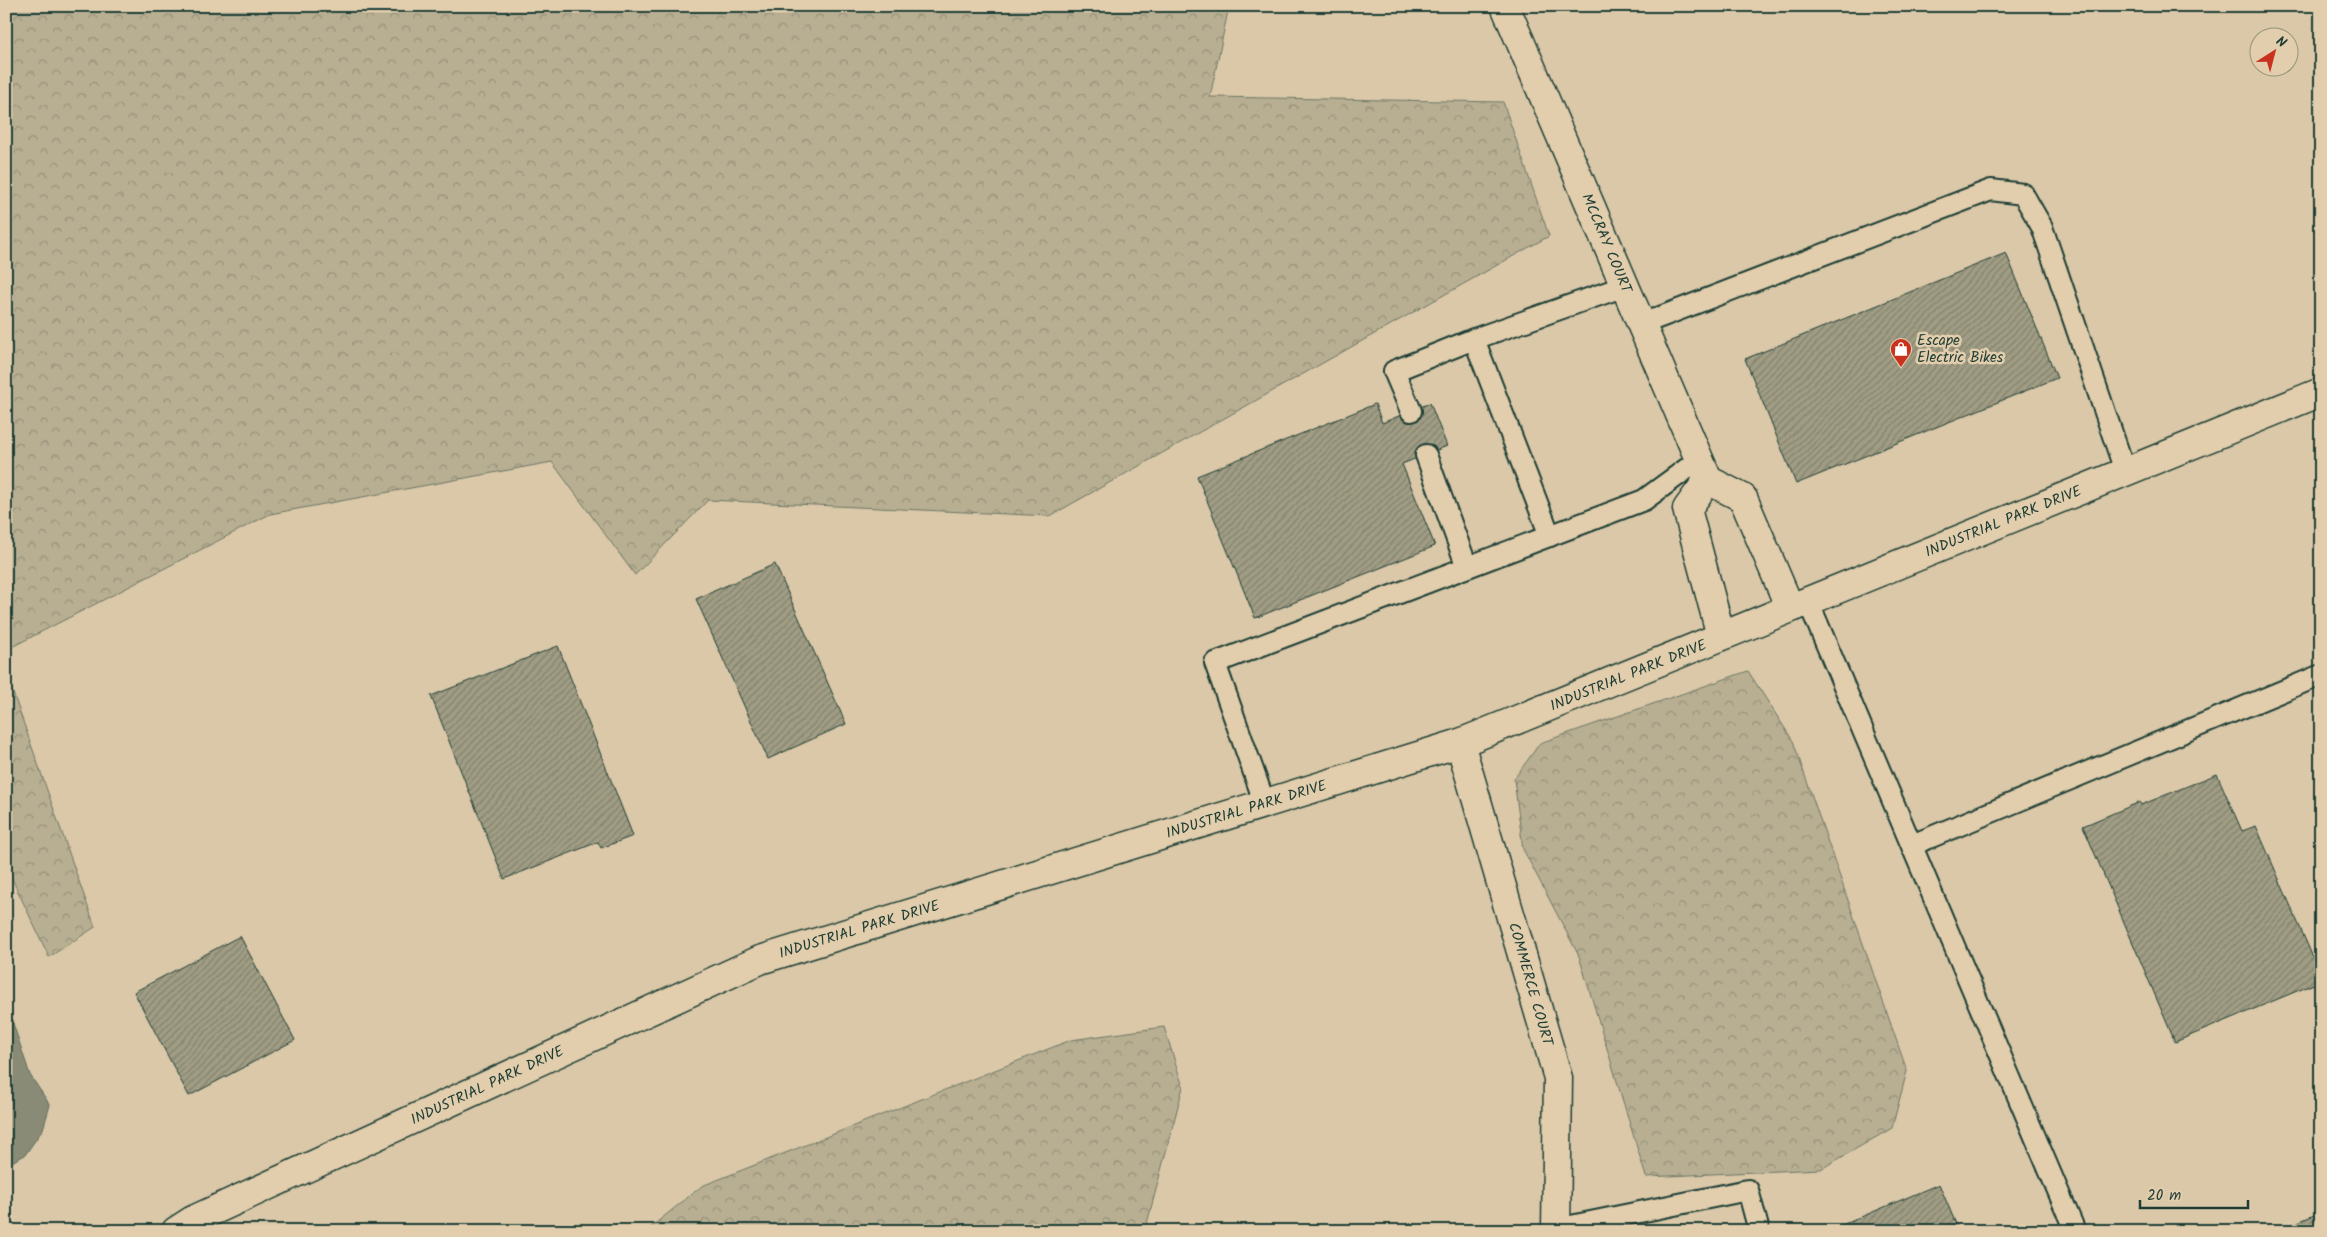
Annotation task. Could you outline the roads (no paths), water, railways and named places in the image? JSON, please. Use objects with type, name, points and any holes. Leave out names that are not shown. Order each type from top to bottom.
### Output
[{"type":"street","name":"MCCRAY COURT","points":[[1505,6],[1704,469]]},
{"type":"street","name":"INDUSTRIAL PARK DRIVE","points":[[176,1231],[193,1220],[760,960],[1460,743],[2321,392]]},
{"type":"street","points":[[1721,636],[1687,509],[1704,469],[1743,498],[1799,605]]},
{"type":"street","name":"COMMERCE COURT","points":[[1460,743],[1558,1078],[1556,1230]]},
{"type":"lane","points":[[1642,324],[1991,190],[2023,194],[2042,227],[2125,471]]},
{"type":"lane","points":[[1411,411],[1394,371],[1474,339],[1626,286]]},
{"type":"lane","points":[[1474,339],[1550,536]]},
{"type":"lane","points":[[1426,454],[1467,567]]},
{"type":"lane","points":[[1265,804],[1215,662],[1644,500],[1704,469]]},
{"type":"lane","points":[[1799,605],[1912,845],[2075,1231]]},
{"type":"lane","points":[[1912,845],[2321,675]]},
{"type":"lane","points":[[1556,1230],[1748,1190],[1759,1231]]},
{"type":"place","name":"Escape Electric Bikes","points":[[1901,368]]}]
